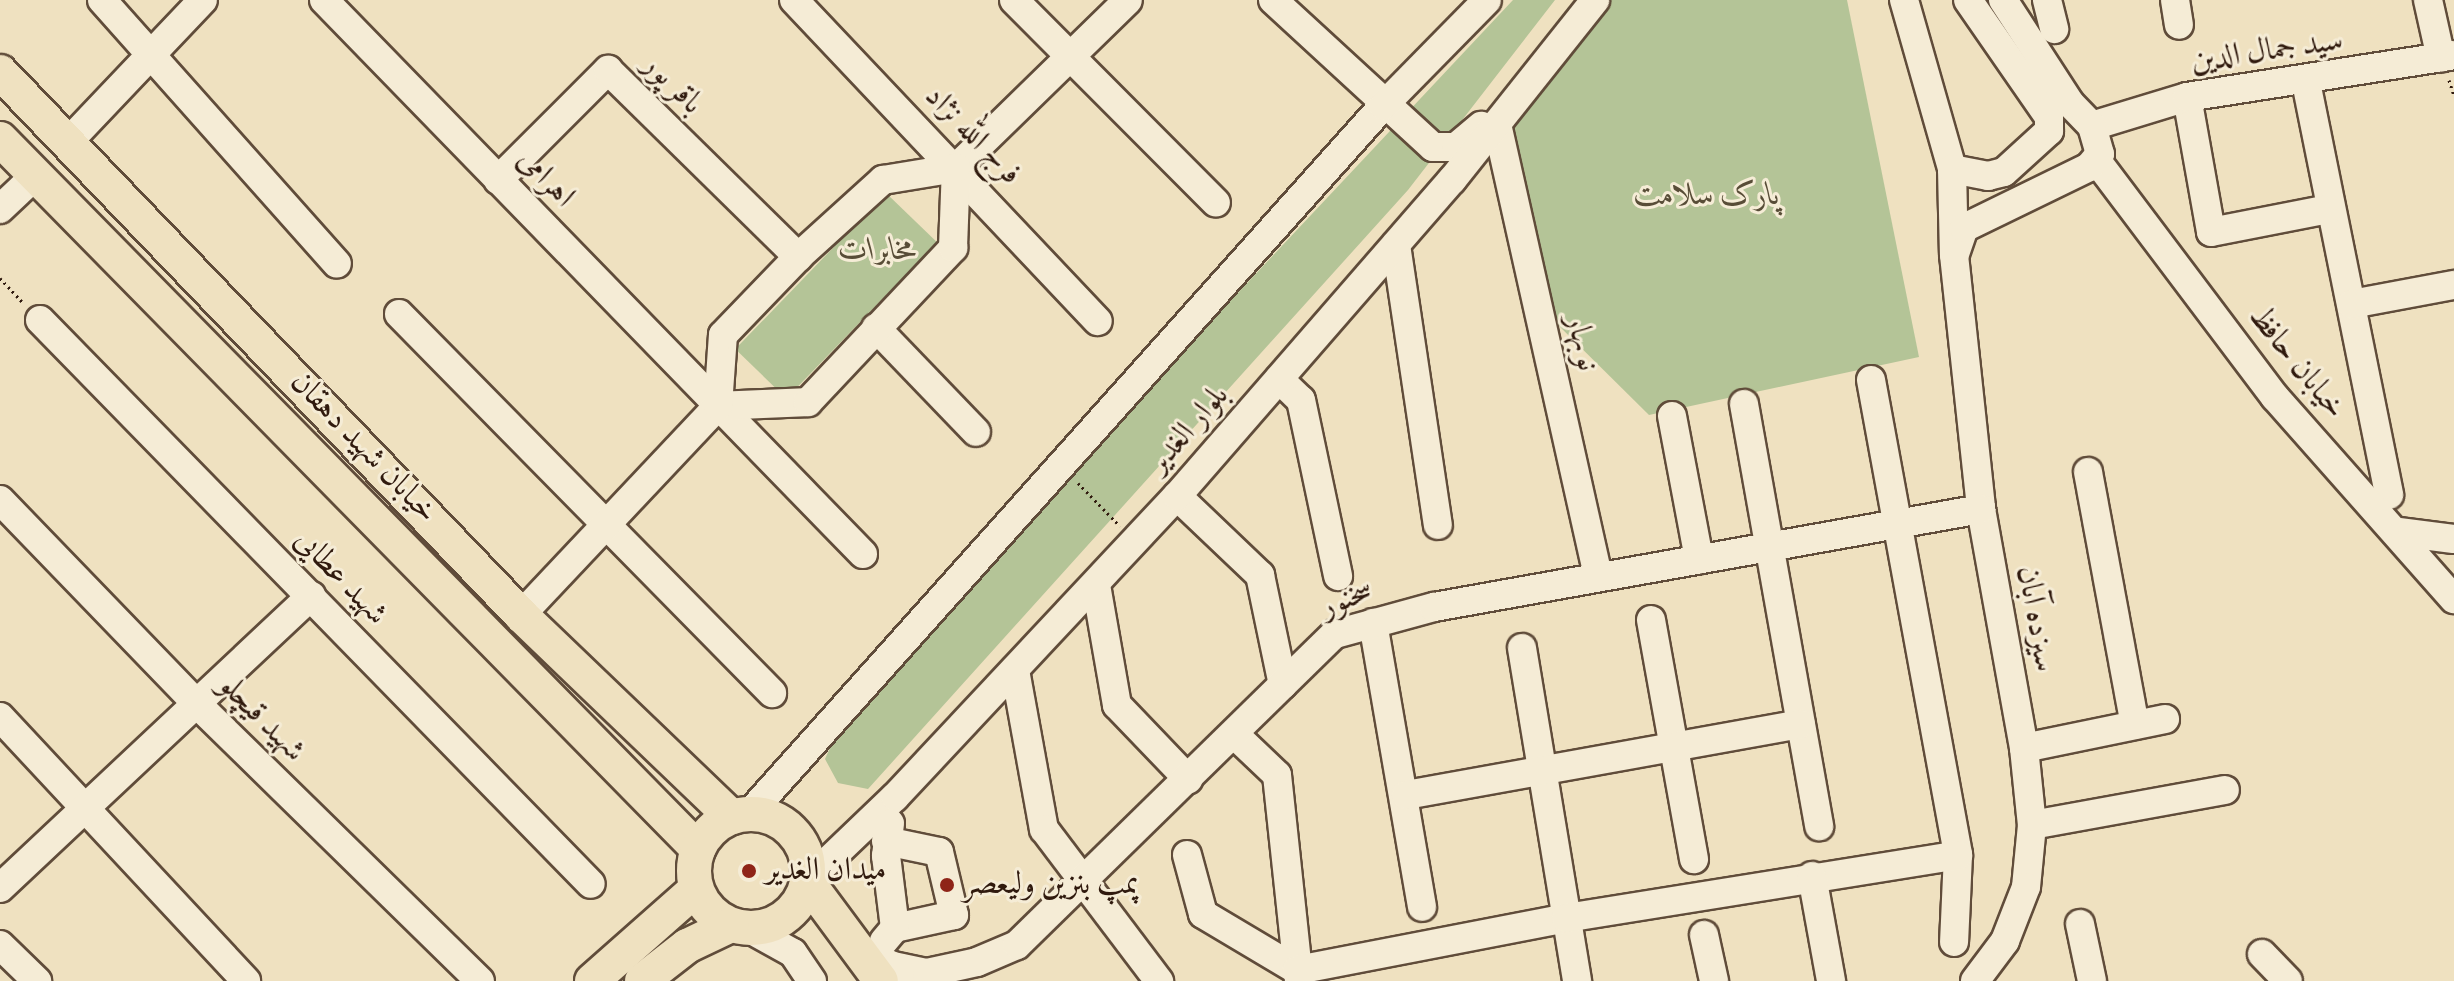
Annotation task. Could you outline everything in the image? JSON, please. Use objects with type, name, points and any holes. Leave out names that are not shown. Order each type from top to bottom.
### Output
[{"type":"main road","name":"خیابان شهید دهقان","points":[[0,72],[70,140],[521,615],[741,815]]},
{"type":"main road","name":"خیابان شهید دهقان","points":[[0,139],[698,849]]},
{"type":"main road","points":[[36,175],[70,140]]},
{"type":"main road","points":[[739,927],[704,904],[696,889],[698,849],[718,824],[741,815],[782,823],[794,834],[805,856],[807,881],[881,981]]},
{"type":"main road","points":[[642,981],[687,946],[739,927],[785,918],[807,881]]},
{"type":"main road","points":[[592,981],[696,889]]},
{"type":"street","points":[[102,0],[153,51],[337,264]]},
{"type":"street","points":[[70,140],[203,0]]},
{"type":"street","name":"اهرامی","points":[[324,0],[863,554]]},
{"type":"street","name":"فرج الله نژاد","points":[[794,0],[1098,321]]},
{"type":"street","points":[[1014,0],[1216,203]]},
{"type":"street","points":[[521,615],[718,406],[723,335],[798,257],[883,180],[956,168],[1128,0]]},
{"type":"street","points":[[1273,0],[1383,106],[1433,147],[1446,151],[1516,98]]},
{"type":"street","points":[[741,815],[1383,106],[1487,0]]},
{"type":"street","name":"بلوار الغدیر","points":[[807,881],[895,797],[1177,496],[1396,245],[1595,0]]},
{"type":"street","name":"سیزده آبان","points":[[1904,0],[1952,169],[1954,255],[1981,509],[2024,748],[2032,825],[2026,887],[2005,941],[1975,981]]},
{"type":"street","points":[[1954,255],[1964,228],[2090,165],[2100,145],[2092,126],[2056,108],[1968,0]]},
{"type":"street","points":[[2003,0],[2056,108]]},
{"type":"street","points":[[2047,0],[2054,29]]},
{"type":"street","points":[[2428,0],[2448,57]]},
{"type":"street","name":"سید جمال الدین","points":[[2092,126],[2187,97],[2306,82],[2448,57]]},
{"type":"street","name":"باقر پور","points":[[498,180],[608,70],[798,257]]},
{"type":"street","points":[[2306,82],[2329,209],[2352,304],[2389,495]]},
{"type":"street","points":[[2187,97],[2211,232],[2329,209]]},
{"type":"street","points":[[1952,169],[1988,176],[2004,172],[2056,108]]},
{"type":"street","name":"خیابان حافظ","points":[[2056,108],[2061,155],[2090,165],[2275,397],[2399,532],[2454,599]]},
{"type":"street","name":"نوبهار","points":[[1497,124],[1598,577]]},
{"type":"street","points":[[718,406],[808,402],[953,248],[956,168]]},
{"type":"street","points":[[0,209],[36,175]]},
{"type":"street","points":[[1396,245],[1438,525]]},
{"type":"street","points":[[2352,304],[2454,285]]},
{"type":"street","points":[[399,314],[772,693]]},
{"type":"street","name":"شهید عطایی","points":[[40,320],[591,884]]},
{"type":"street","points":[[876,328],[976,432]]},
{"type":"street","points":[[1279,379],[1301,400],[1338,576]]},
{"type":"street","points":[[1871,380],[1958,855],[1954,942]]},
{"type":"street","points":[[1744,404],[1819,826]]},
{"type":"street","points":[[1672,416],[1699,559]]},
{"type":"street","points":[[2088,472],[2135,725]]},
{"type":"street","points":[[1177,496],[1260,575],[1283,685]]},
{"type":"street","name":"شهید قیچلو","points":[[0,500],[197,704],[480,981]]},
{"type":"street","name":"سخنور","points":[[861,950],[893,966],[927,973],[977,962],[1017,945],[1084,884],[1335,634],[1373,623],[1598,577],[1981,509]]},
{"type":"street","points":[[2399,532],[2454,539]]},
{"type":"street","points":[[1096,585],[1117,705],[1188,779]]},
{"type":"street","points":[[0,888],[311,596]]},
{"type":"street","points":[[1651,620],[1694,859]]},
{"type":"street","points":[[1373,623],[1406,795],[1422,907]]},
{"type":"street","points":[[1522,648],[1539,769],[1577,981]]},
{"type":"street","points":[[1015,670],[1044,829],[1159,981]]},
{"type":"street","points":[[0,717],[246,981]]},
{"type":"street","points":[[2024,748],[2165,719]]},
{"type":"street","points":[[1406,795],[1801,724]]},
{"type":"street","points":[[1234,734],[1277,775],[1298,975]]},
{"type":"street","points":[[2032,825],[2225,790]]},
{"type":"street","points":[[895,797],[886,841],[895,928]]},
{"type":"street","points":[[861,950],[884,941],[895,928],[954,915],[939,852],[886,841]]},
{"type":"street","points":[[1187,855],[1203,914],[1298,975],[1566,918],[1812,876],[1958,855]]},
{"type":"street","points":[[1812,876],[1831,981]]},
{"type":"street","points":[[2080,924],[2092,981]]},
{"type":"street","points":[[739,927],[793,953],[812,981]]},
{"type":"street","points":[[1704,935],[1714,981]]},
{"type":"street","points":[[0,945],[37,981]]},
{"type":"street","points":[[2262,954],[2288,981]]},
{"type":"path","points":[[0,278],[40,320]]},
{"type":"path","points":[[1061,465],[1135,542]]},
{"type":"green space","points":[[1513,0],[1555,0],[1408,190],[868,789],[838,783],[825,759],[838,730],[899,670],[1110,429]]},
{"type":"green space","name":"پارک سلامت","points":[[1593,0],[1847,0],[1919,357],[1649,415],[1554,321],[1506,89]]},
{"type":"green space","name":"مخابرات","points":[[886,193],[937,242],[786,398],[735,349]]},
{"type":"place","name":"میدان الغدیر","points":[[749,871]]},
{"type":"place","name":"پمپ بنزین ولیعصر","points":[[947,885]]}]
